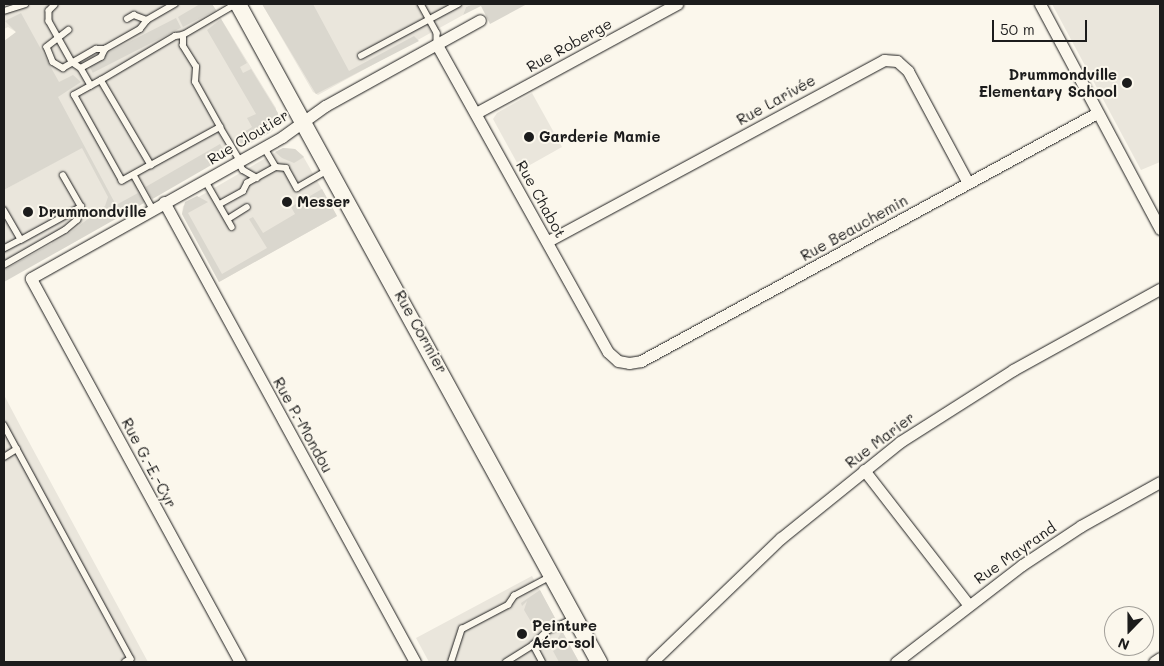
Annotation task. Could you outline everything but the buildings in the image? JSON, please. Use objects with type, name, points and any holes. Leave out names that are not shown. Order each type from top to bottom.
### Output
[{"type":"street","name":"Rue Cormier","points":[[238,4],[331,168],[600,662]]},
{"type":"street","name":"Rue Roberge","points":[[476,113],[677,4]]},
{"type":"street","points":[[1040,4],[1160,230]]},
{"type":"street","name":"Rue Cloutier","points":[[31,278],[264,147],[304,120],[480,20]]},
{"type":"street","name":"Rue Chabot","points":[[437,45],[548,241],[608,352],[624,363]]},
{"type":"street","name":"Rue Larivée","points":[[548,241],[884,60],[897,61],[908,71],[968,183]]},
{"type":"street","name":"Rue Beauchemin","points":[[624,363],[641,361],[1097,113]]},
{"type":"street","name":"Rue P.-Mondou","points":[[164,202],[415,662]]},
{"type":"street","name":"Rue G.-E.-Cyr","points":[[31,278],[240,662]]},
{"type":"street","name":"Rue Marier","points":[[652,662],[748,567],[864,470],[972,394],[1160,289]]},
{"type":"street","points":[[864,470],[968,604]]},
{"type":"street","name":"Rue Mayrand","points":[[896,662],[968,604],[1081,526],[1160,482]]},
{"type":"street","points":[[1154,662],[1160,658]]},
{"type":"lane","points":[[4,11],[25,4]]},
{"type":"lane","points":[[69,30],[58,36],[47,47],[49,56],[63,68],[96,49],[105,49],[140,30],[146,20],[174,4]]},
{"type":"lane","points":[[220,126],[122,182],[74,95],[175,36],[183,35],[238,4]]},
{"type":"lane","points":[[421,4],[437,33],[437,45]]},
{"type":"lane","points":[[361,56],[458,4]]},
{"type":"lane","points":[[55,5],[49,10],[48,17],[72,62],[81,68],[91,85]]},
{"type":"lane","points":[[127,19],[134,15],[146,20]]},
{"type":"lane","points":[[183,35],[183,46],[196,67],[195,82],[243,170],[257,178]]},
{"type":"lane","points":[[81,68],[101,57],[105,49]]},
{"type":"lane","points":[[101,80],[151,165]]},
{"type":"lane","points":[[264,147],[276,167]]},
{"type":"lane","points":[[220,204],[276,167],[286,168],[297,188],[331,168]]},
{"type":"lane","points":[[134,175],[153,209]]},
{"type":"lane","points":[[63,176],[81,207]]},
{"type":"lane","points":[[205,180],[232,227]]},
{"type":"lane","points":[[4,249],[81,207]]},
{"type":"lane","points":[[4,265],[65,230],[76,220],[81,207]]},
{"type":"lane","points":[[228,219],[247,208]]},
{"type":"lane","points":[[4,210],[21,240]]},
{"type":"lane","points":[[4,425],[130,661]]},
{"type":"lane","points":[[4,457],[17,449]]},
{"type":"lane","points":[[451,662],[462,628],[508,605],[514,596],[552,575]]},
{"type":"lane","points":[[506,662],[533,645],[547,631],[576,618]]},
{"type":"lane","points":[[533,645],[542,662]]},
{"type":"shaded area","points":[[4,4],[212,4],[276,108],[276,126],[57,252],[48,236],[4,261],[4,190],[78,149],[16,32],[8,27],[4,29]]},
{"type":"shaded area","points":[[200,4],[212,4],[216,10],[183,27],[178,17]]},
{"type":"shaded area","points":[[262,4],[473,4],[466,7],[463,15],[318,95],[313,92]]},
{"type":"shaded area","points":[[262,4],[313,4],[349,71],[414,36],[419,41],[316,94]]},
{"type":"shaded area","points":[[473,4],[527,4],[490,24],[481,6],[463,15],[466,7]]},
{"type":"shaded area","name":"Drummondville Elementary School","points":[[1052,4],[1160,4],[1160,162],[1141,170]]},
{"type":"shaded area","points":[[21,13],[59,82],[73,75],[81,82],[58,97],[116,205],[138,193],[144,203],[4,282],[4,270],[67,235],[105,206],[108,197],[82,148],[4,190],[4,41],[16,32],[5,21]]},
{"type":"shaded area","points":[[176,18],[181,28],[93,73],[88,63]]},
{"type":"shaded area","points":[[221,19],[247,63],[240,67],[243,73],[251,69],[278,113],[276,126],[271,132],[242,148],[235,138],[252,127],[247,118],[256,114],[207,30]]},
{"type":"shaded area","name":"Garderie Mamie","points":[[532,93],[562,147],[521,170],[493,119],[497,113]]},
{"type":"shaded area","points":[[220,144],[227,156],[153,199],[146,187]]},
{"type":"shaded area","points":[[283,148],[295,149],[303,156],[337,216],[219,282],[182,214],[183,206]]},
{"type":"shaded area","points":[[283,148],[295,149],[304,157],[294,163],[282,158],[275,152]]},
{"type":"shaded area","points":[[322,189],[337,216],[219,282],[182,214],[185,202],[197,196],[208,202],[188,213],[222,274],[267,248],[249,219],[253,217],[263,233],[295,214],[291,207]]},
{"type":"shaded area","points":[[4,395],[23,431],[148,662],[4,662]]},
{"type":"shaded area","points":[[532,576],[579,662],[429,662],[416,638]]},
{"type":"shaded area","points":[[540,590],[555,618],[539,627],[533,625],[524,610],[527,601],[522,606],[521,603]]},
{"type":"shaded area","points":[[562,631],[579,662],[559,662],[553,651],[560,647],[557,640]]},
{"type":"place","name":"Drummondville Elementary School","points":[[1127,83]]},
{"type":"place","name":"Garderie Mamie","points":[[529,137]]},
{"type":"place","name":"Messer","points":[[287,202]]},
{"type":"place","name":"Drummondville","points":[[28,212]]},
{"type":"place","name":"Peinture Aéro-sol","points":[[522,634]]}]
